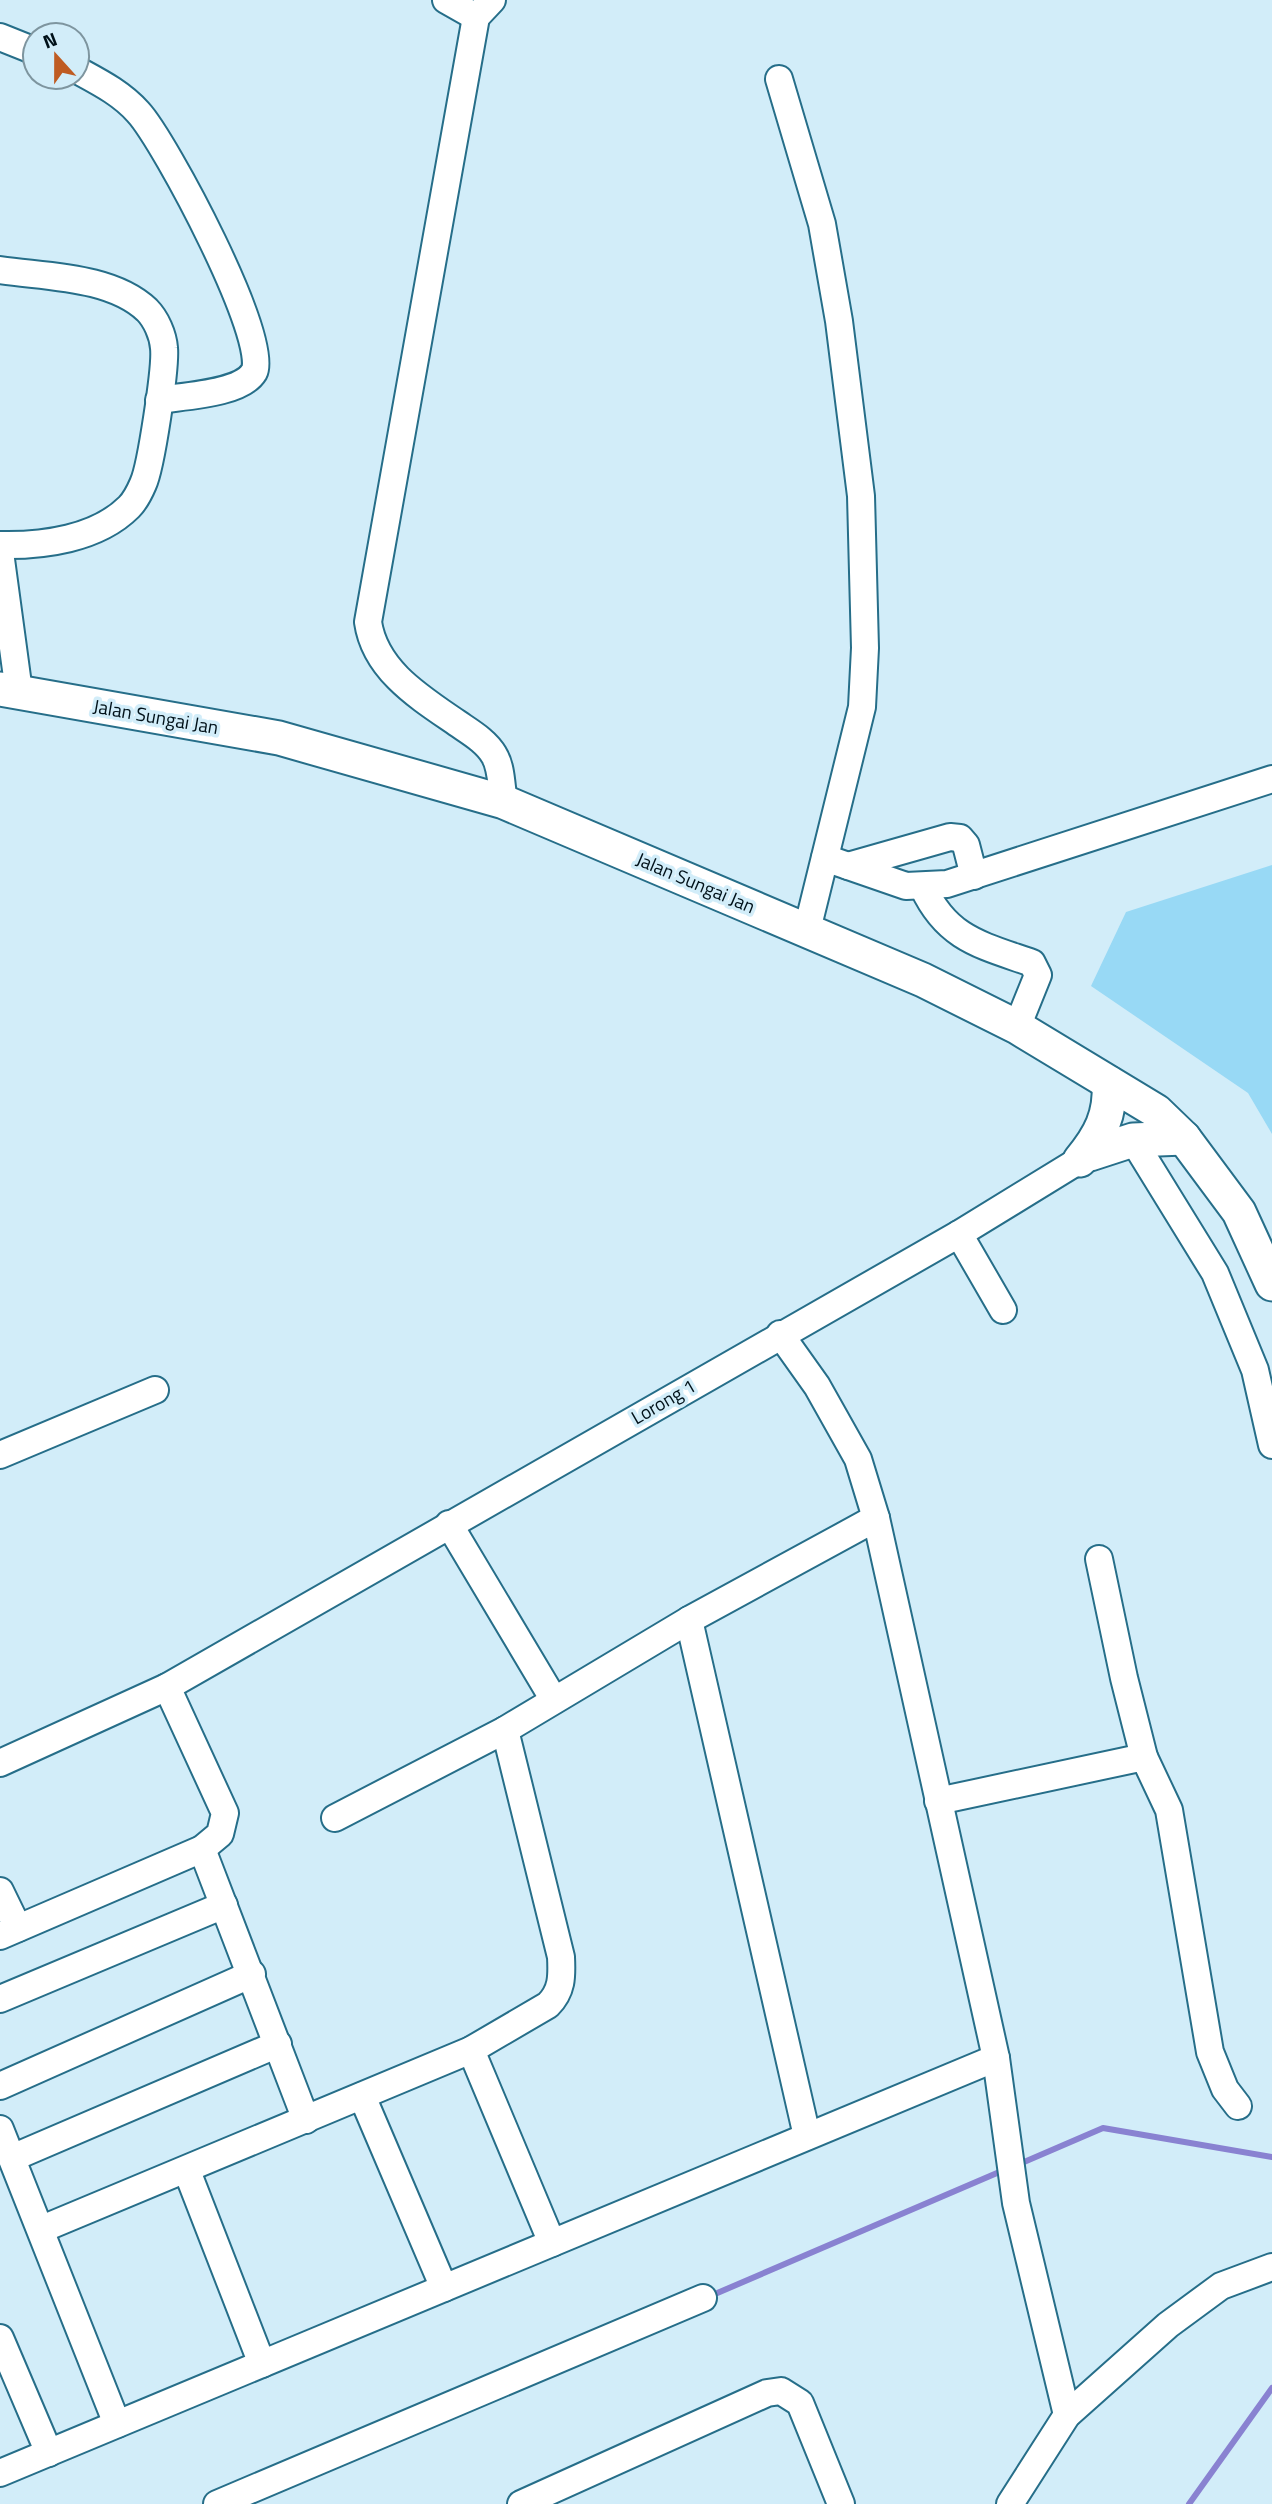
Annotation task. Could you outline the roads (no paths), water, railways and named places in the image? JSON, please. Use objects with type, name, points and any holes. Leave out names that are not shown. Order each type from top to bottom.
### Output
[{"type":"main road","name":"Jalan Sungai Jan","points":[[9,691],[279,738],[504,802],[923,980],[1017,1027],[1156,1111],[1184,1138],[1239,1212],[1271,1276]]},
{"type":"main road","points":[[1085,1157],[1101,1134],[1107,1116],[1109,1083]]},
{"type":"main road","points":[[1085,1157],[1133,1140],[1184,1138]]},
{"type":"main road","points":[[1239,1212],[1272,1230]]},
{"type":"street","points":[[446,0],[484,8],[368,622],[370,639],[381,659],[403,684],[477,737],[493,753],[499,767],[504,802]]},
{"type":"street","points":[[0,37],[21,45]]},
{"type":"street","points":[[91,78],[112,89],[138,111],[162,143],[246,316],[256,348],[257,366],[245,381],[232,388],[159,400]]},
{"type":"street","points":[[779,79],[822,224],[839,321],[861,496],[865,648],[862,707],[836,862],[807,930]]},
{"type":"street","points":[[0,270],[102,286],[130,297],[148,311],[159,327],[164,347],[159,400],[144,483],[131,505],[115,519],[89,532],[31,546],[0,545]]},
{"type":"street","points":[[0,552],[9,691]]},
{"type":"street","points":[[836,862],[906,886],[923,887],[974,876],[1272,779]]},
{"type":"street","points":[[836,862],[950,837],[960,838],[966,845],[974,876]]},
{"type":"street","points":[[923,887],[934,911],[948,926],[973,943],[1032,963],[1038,975],[1017,1027]]},
{"type":"street","name":"Lorong 1","points":[[0,1763],[167,1687],[959,1234],[1156,1111]]},
{"type":"street","points":[[1133,1140],[1215,1273],[1255,1370],[1272,1446]]},
{"type":"street","points":[[959,1234],[1003,1310]]},
{"type":"street","points":[[780,1334],[817,1386],[858,1459],[876,1518],[996,2058],[1016,2203],[1068,2415]]},
{"type":"street","points":[[0,1455],[155,1390]]},
{"type":"street","points":[[335,1818],[505,1730],[689,1620],[876,1518]]},
{"type":"street","points":[[449,1524],[554,1700]]},
{"type":"street","points":[[1099,1559],[1144,1757],[1169,1810],[1210,2052],[1225,2089],[1238,2106]]},
{"type":"street","points":[[689,1620],[807,2136]]},
{"type":"street","points":[[0,1891],[9,1932],[202,1849],[220,1834],[225,1813],[167,1687]]},
{"type":"street","points":[[42,2229],[187,2171],[471,2050],[548,2005],[556,1997],[562,1979],[561,1957],[505,1730]]},
{"type":"street","points":[[939,1801],[1144,1757]]},
{"type":"street","points":[[202,1849],[306,2119]]},
{"type":"street","points":[[0,1999],[224,1905]]},
{"type":"street","points":[[0,2085],[252,1973]]},
{"type":"street","points":[[12,2158],[278,2044]]},
{"type":"street","points":[[471,2050],[552,2243]]},
{"type":"street","points":[[0,2473],[996,2058]]},
{"type":"street","points":[[362,2096],[444,2288]]},
{"type":"street","points":[[0,2129],[42,2229],[117,2424]]},
{"type":"street","points":[[187,2171],[262,2364]]},
{"type":"street","points":[[1010,2504],[1068,2415],[1168,2325],[1200,2301],[1221,2286],[1272,2267]]},
{"type":"street","points":[[217,2504],[703,2298]]},
{"type":"street","points":[[0,2338],[49,2453]]},
{"type":"street","points":[[521,2504],[767,2393],[781,2391],[800,2403],[841,2504]]},
{"type":"waterway","points":[[1017,2165],[1103,2128],[1272,2157]]},
{"type":"waterway","points":[[708,2297],[1004,2170]]},
{"type":"waterway","points":[[1189,2504],[1272,2388]]}]
